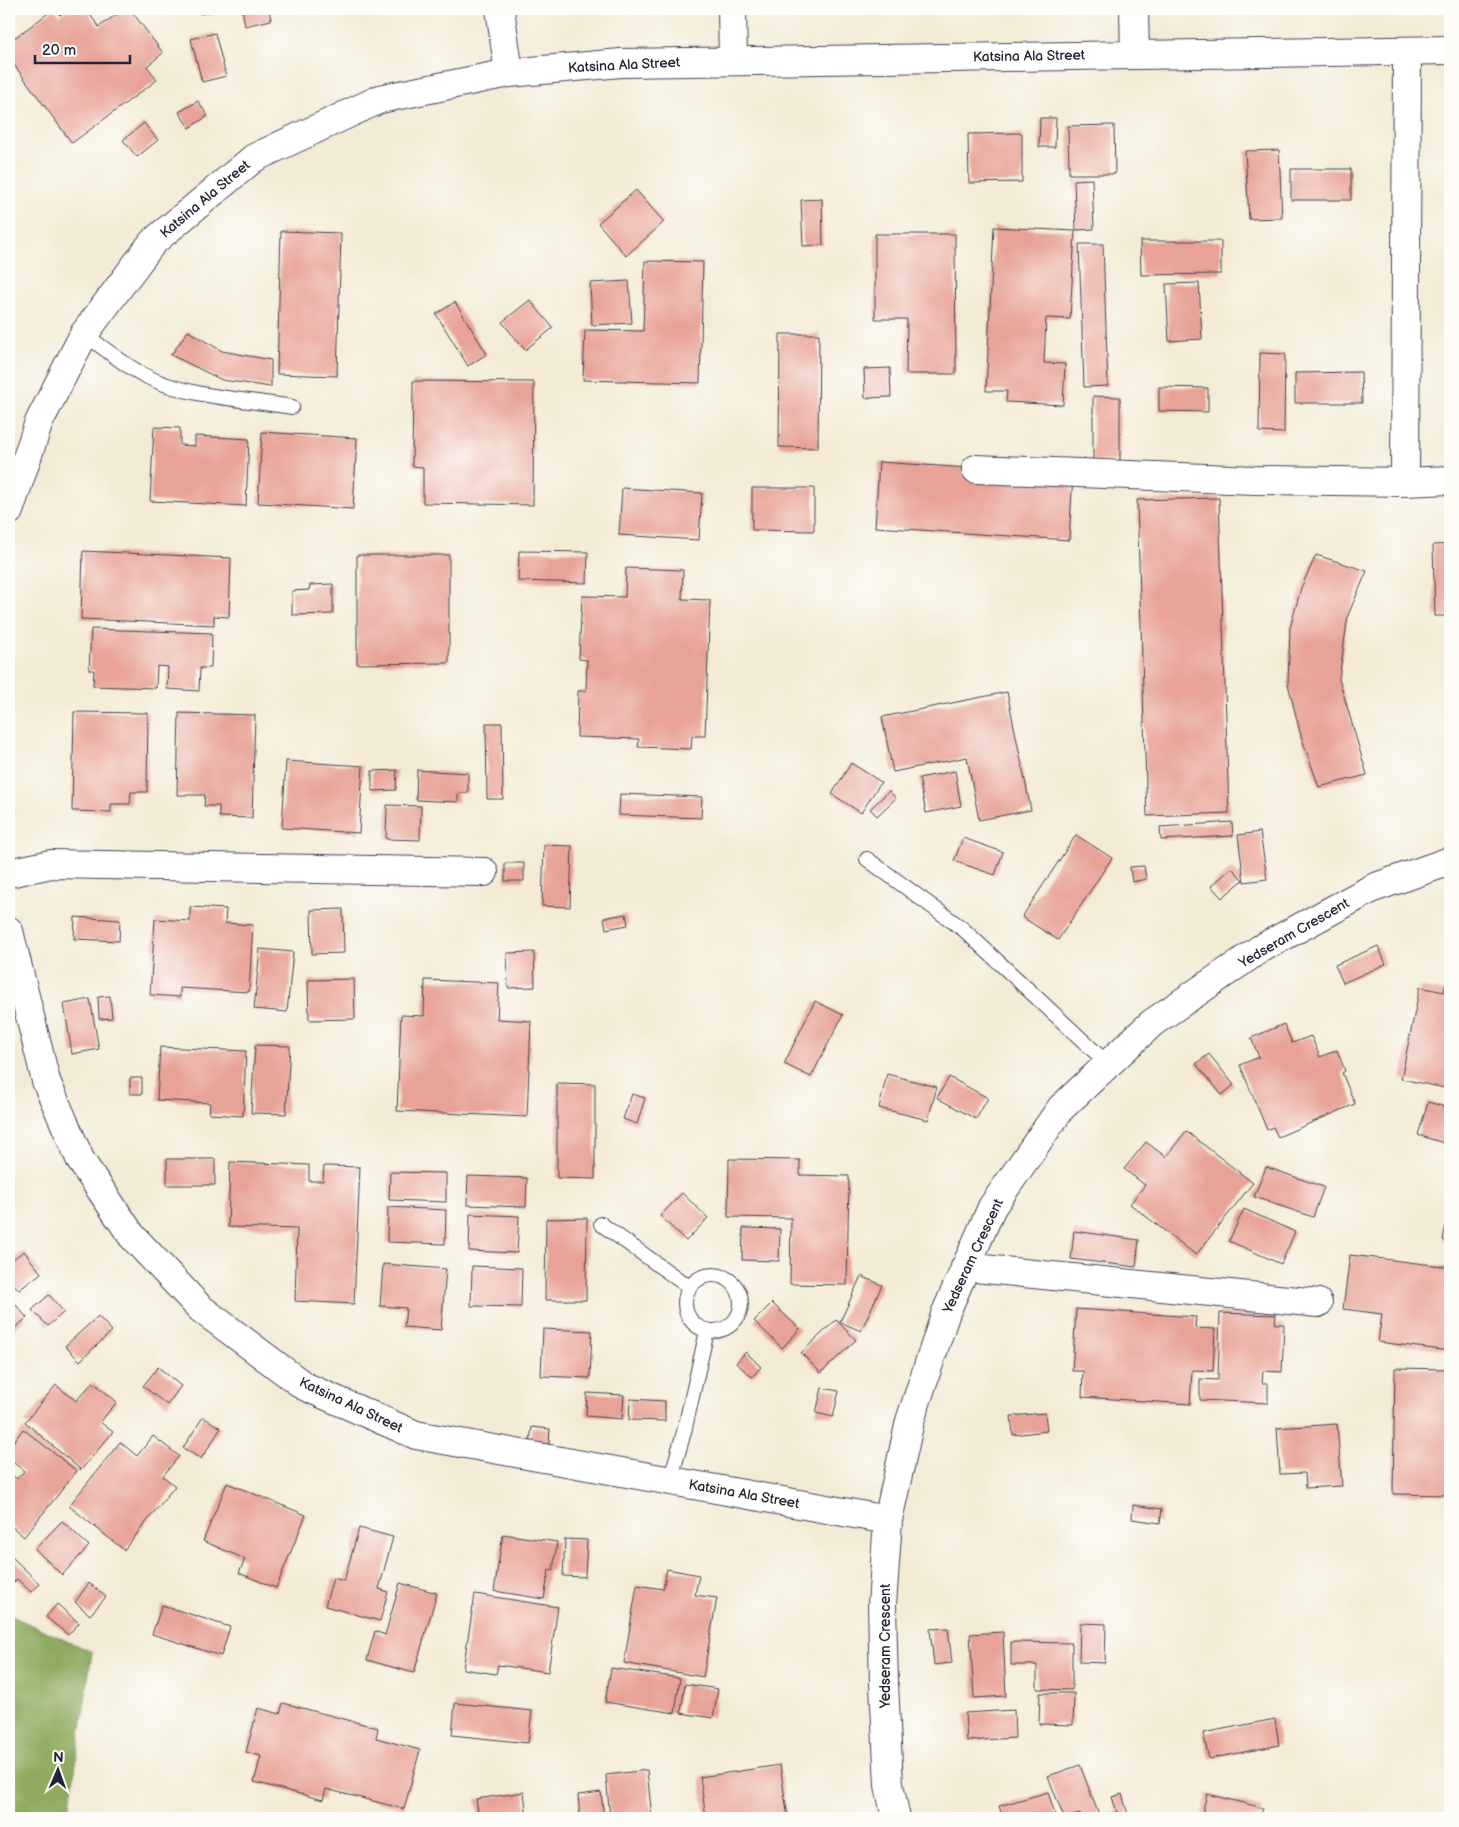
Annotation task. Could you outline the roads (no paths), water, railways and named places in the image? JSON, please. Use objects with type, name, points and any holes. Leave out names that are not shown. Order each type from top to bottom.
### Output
[{"type":"street","points":[[500,9],[508,74]]},
{"type":"street","points":[[732,9],[733,60]]},
{"type":"street","points":[[1134,9],[1135,55]]},
{"type":"street","name":"Katsina Ala Street","points":[[9,512],[39,422],[84,334],[153,242],[254,158],[380,99],[508,74],[621,63],[1450,50]]},
{"type":"street","points":[[1405,482],[1407,51]]},
{"type":"street","points":[[976,470],[1246,480],[1405,482],[1450,480]]},
{"type":"street","name":"Yedseram Crescent","points":[[896,1818],[889,1785],[884,1684],[882,1605],[888,1520],[910,1421],[946,1312],[992,1207],[1061,1108],[1152,1023],[1260,949],[1373,888],[1450,861]]},
{"type":"street","points":[[9,874],[51,864],[484,872]]},
{"type":"street","name":"Katsina Ala Street","points":[[9,931],[46,1081],[81,1161],[132,1236],[200,1308],[304,1386],[416,1435],[888,1520]]},
{"type":"street","points":[[966,1266],[1318,1303]]},
{"type":"lane","points":[[84,334],[137,371],[168,385],[292,406]]},
{"type":"lane","points":[[867,859],[969,935],[1108,1064]]},
{"type":"lane","points":[[601,1224],[689,1288]]},
{"type":"lane","points":[[711,1274],[726,1277],[738,1289],[742,1305],[736,1320],[723,1330],[707,1331],[692,1323],[684,1309],[685,1293],[695,1280],[711,1274]]},
{"type":"lane","points":[[670,1481],[684,1432],[707,1331]]}]
